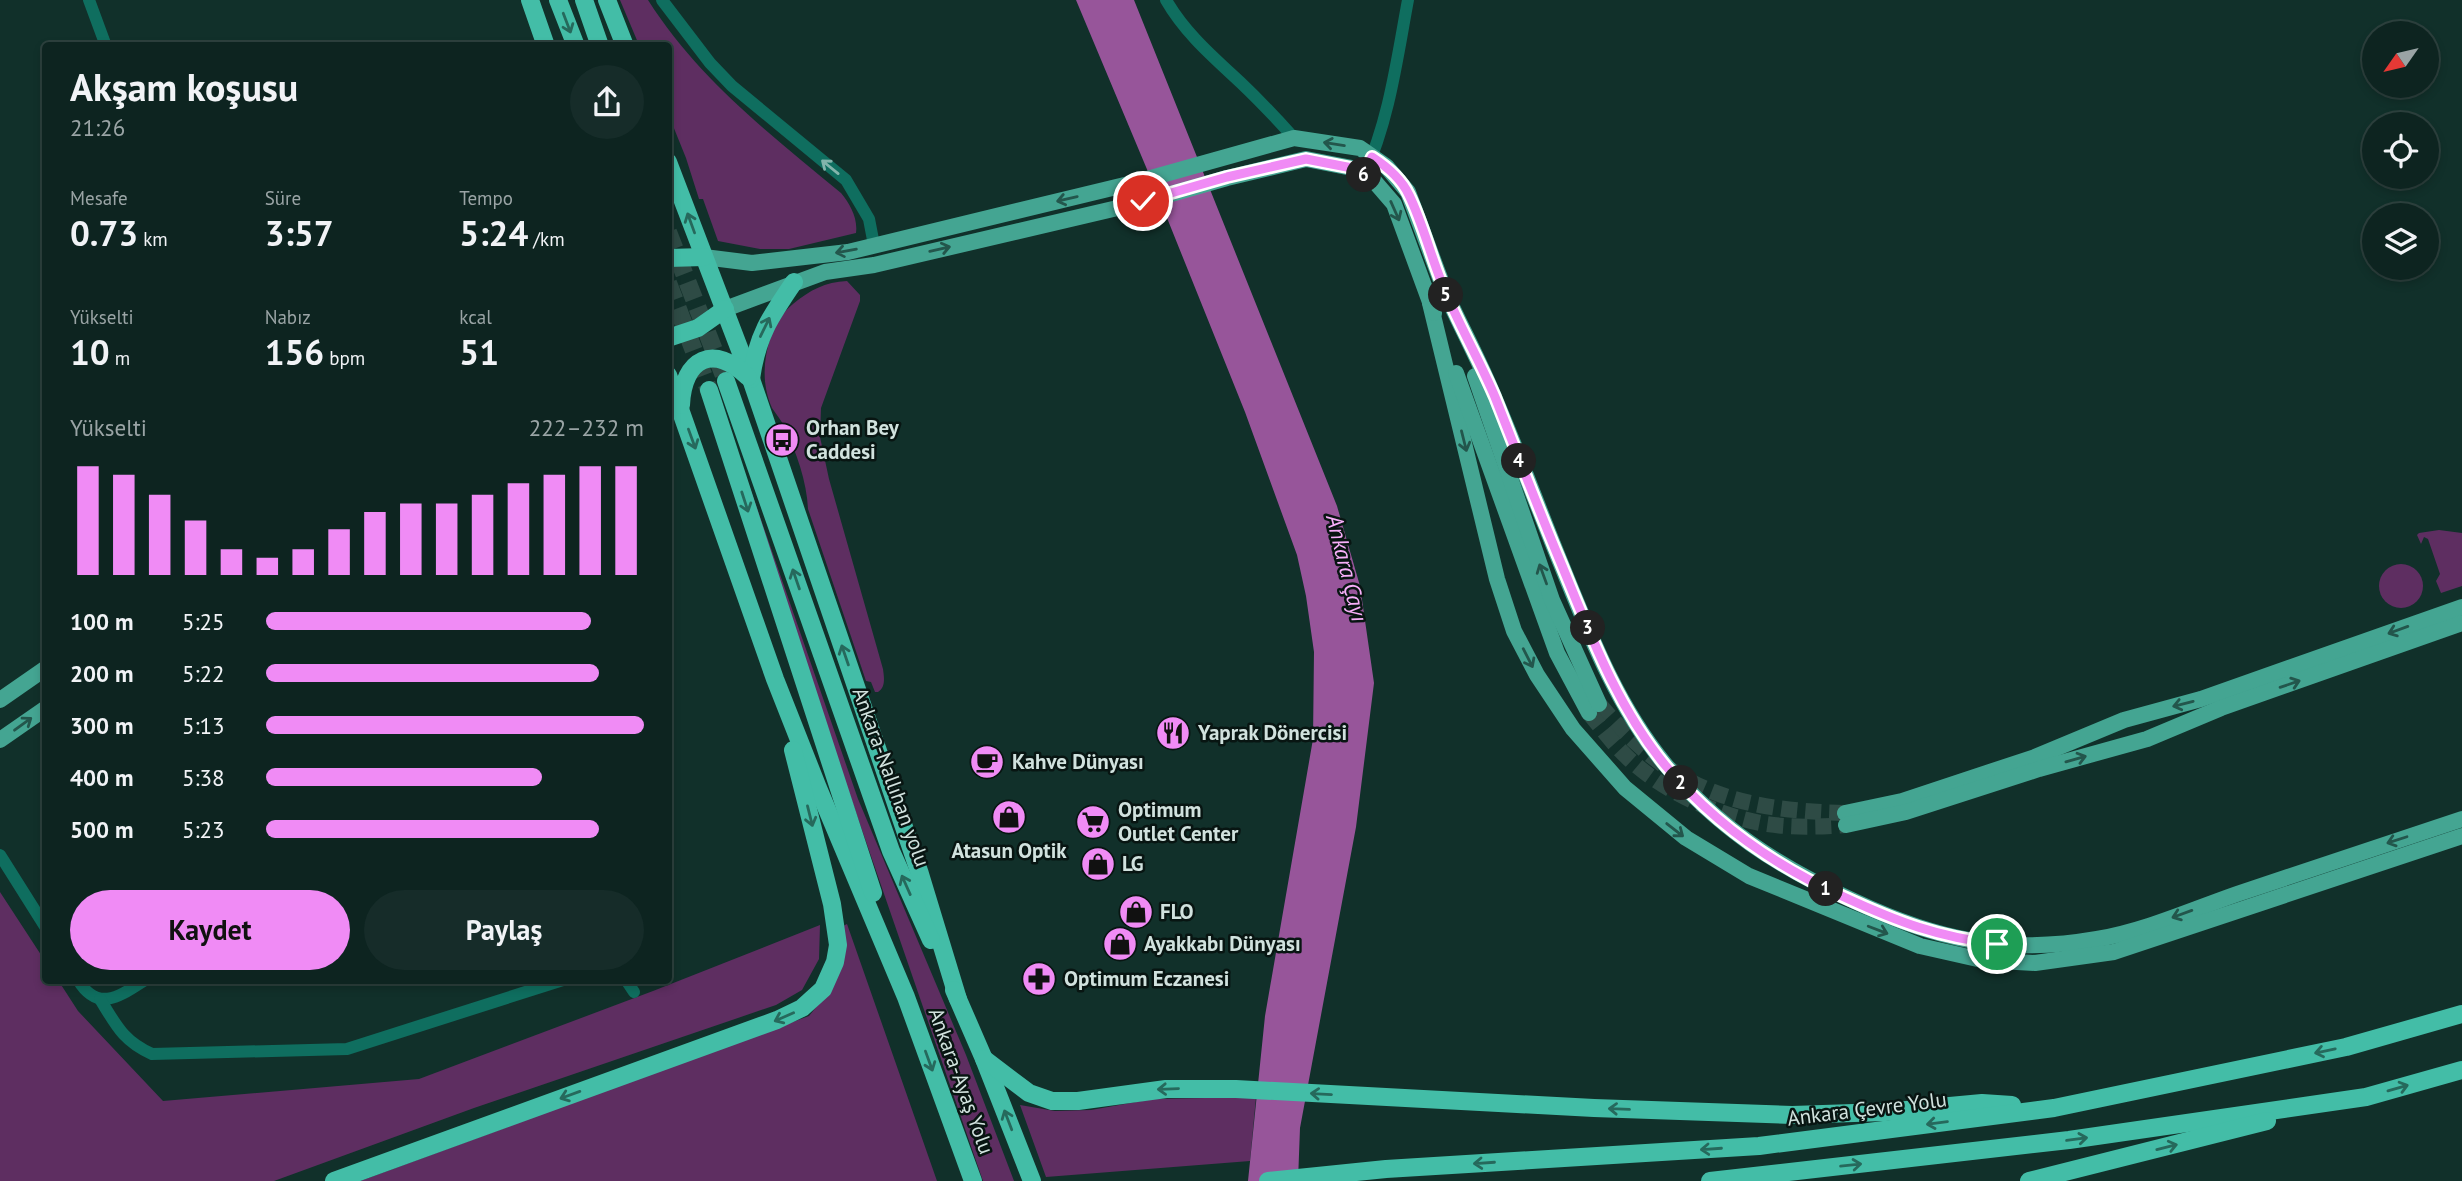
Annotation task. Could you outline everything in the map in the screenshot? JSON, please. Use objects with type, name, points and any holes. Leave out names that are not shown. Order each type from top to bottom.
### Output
[{"type":"highway","points":[[530,0],[545,42]]},
{"type":"highway","points":[[558,0],[574,42]]},
{"type":"highway","points":[[584,0],[599,42]]},
{"type":"highway","points":[[607,0],[623,42]]},
{"type":"highway","points":[[672,173],[751,379],[920,874],[958,999]]},
{"type":"highway","points":[[672,258],[704,257]]},
{"type":"highway","points":[[751,379],[754,357],[766,322],[794,282]]},
{"type":"highway","points":[[672,337],[698,328],[725,309]]},
{"type":"highway","points":[[751,379],[727,360],[715,357],[703,360],[686,377],[675,403],[775,679],[905,997]]},
{"type":"highway","name":"Ankara-Nallıhan yolu","points":[[726,381],[891,851],[985,1059],[1032,1181]]},
{"type":"highway","points":[[709,390],[905,997]]},
{"type":"highway","points":[[334,1181],[777,1020],[802,1008],[823,989],[835,962],[838,945],[836,925],[775,679]]},
{"type":"highway","name":"Ankara-Ayaş Yolu","points":[[905,997],[973,1181]]},
{"type":"highway","name":"Ankara Çevre Yolu","points":[[1268,1181],[1386,1170],[1759,1146],[2054,1108],[2346,1047],[2462,1014]]},
{"type":"highway","points":[[985,1059],[1029,1093],[1052,1101],[1078,1101],[1166,1089],[1236,1089],[1792,1115],[1885,1112],[1982,1103],[2054,1108]]},
{"type":"highway","points":[[2029,1181],[2366,1097],[2462,1070]]},
{"type":"highway","points":[[1710,1181],[2069,1140],[2366,1097]]},
{"type":"main road","points":[[704,257],[752,263],[848,252],[1133,183],[1294,138],[1360,148],[1386,166],[1408,192],[1447,296],[1552,600],[1594,708],[1557,653],[1394,204],[1375,182],[1352,168],[1306,159],[874,265],[825,272],[725,309]]},
{"type":"main road","points":[[874,245],[874,265]]},
{"type":"main road","points":[[1447,296],[1493,394],[1577,603],[1619,696],[1656,753],[1701,803],[1750,844],[1800,876],[1900,922],[1940,935],[1997,944],[2056,945],[2116,935],[2462,819]]},
{"type":"main road","points":[[1430,303],[1497,579],[1514,631],[1537,675],[1573,729],[1625,788],[1686,838],[1749,876],[1920,946],[1982,960],[2035,963],[2114,952],[2462,836]]},
{"type":"main road","points":[[2462,607],[2201,699],[2140,715],[2035,757],[1845,819],[1906,812],[2039,769],[2147,739],[2221,708],[2462,623]]},
{"type":"main road","points":[[0,700],[42,671]]},
{"type":"main road","points":[[0,740],[42,711]]},
{"type":"main road","points":[[2140,715],[2132,722],[2131,730],[2136,737],[2147,739]]},
{"type":"street","points":[[89,0],[105,42]]},
{"type":"street","points":[[662,0],[710,63],[732,86],[846,180],[869,219],[874,245]]},
{"type":"street","points":[[1166,0],[1194,39],[1270,111],[1294,138]]},
{"type":"street","points":[[1364,175],[1372,157],[1390,93],[1408,0]]},
{"type":"street","points":[[0,855],[42,922]]},
{"type":"street","points":[[82,984],[92,996],[100,999],[121,995],[139,984]]},
{"type":"street","points":[[100,999],[120,1033],[134,1046],[152,1054],[347,1049],[550,984]]},
{"type":"street","points":[[629,984],[634,992]]},
{"type":"shaded area","points":[[620,0],[648,0],[668,29],[712,80],[762,127],[841,193],[853,212],[856,233],[789,249],[760,249],[718,241],[703,199],[699,199],[672,123],[672,42],[638,42]]},
{"type":"shaded area","points":[[847,281],[860,295],[860,301],[821,408],[820,437],[829,479],[883,669],[883,685],[878,692],[875,692],[871,682],[866,681],[808,509],[806,488],[797,456],[784,426],[772,408],[765,382],[768,348],[782,315],[812,291],[832,283]]},
{"type":"shaded area","points":[[715,387],[858,799],[966,1055],[1014,1181],[983,1181],[710,389]]},
{"type":"shaded area","points":[[2439,530],[2462,533],[2462,586],[2441,593],[2436,581],[2440,574],[2428,539],[2424,537],[2421,544],[2417,535]]},
{"type":"shaded area","points":[[2401,564],[2410,565],[2417,570],[2422,577],[2422,595],[2417,602],[2410,607],[2401,608],[2392,607],[2385,602],[2380,595],[2379,586],[2380,577],[2385,570],[2392,565]]},
{"type":"shaded area","points":[[0,892],[42,956],[42,984],[61,984],[78,1011],[163,1101],[419,1079],[820,925],[819,959],[802,990],[776,1005],[474,1108],[274,1181],[0,1181]]},
{"type":"shaded area","points":[[847,924],[937,1181],[360,1181],[809,1016],[826,995],[843,926]]},
{"type":"shaded area","points":[[1256,1097],[1250,1161],[1046,1177],[1020,1105],[1055,1111],[1091,1110],[1153,1099]]},
{"type":"water","name":"Ankara Çayı","points":[[1076,0],[1134,0],[1337,506],[1360,586],[1374,683],[1356,827],[1300,1128],[1298,1181],[1248,1181],[1265,1016],[1313,739],[1314,652],[1306,596],[1297,555],[1245,412]]},
{"type":"tunnel","points":[[672,242],[726,381]]},
{"type":"tunnel","points":[[672,293],[709,390]]},
{"type":"tunnel","points":[[1599,704],[1653,757],[1708,790],[1770,807],[1845,813]]},
{"type":"tunnel","points":[[1589,713],[1617,747],[1641,769],[1672,790],[1707,807],[1771,825],[1846,825]]},
{"type":"place","name":"Orhan Bey Caddesi","points":[[782,440]]},
{"type":"place","name":"Yaprak Dönercisi","points":[[1173,733]]},
{"type":"place","name":"Kahve Dünyası","points":[[987,762]]},
{"type":"place","name":"Atasun Optik","points":[[1009,817]]},
{"type":"place","name":"Optimum Outlet Center","points":[[1093,822]]},
{"type":"place","name":"LG","points":[[1098,864]]},
{"type":"place","name":"FLO","points":[[1136,912]]},
{"type":"place","name":"Ayakkabı Dünyası","points":[[1120,944]]},
{"type":"place","name":"Optimum Eczanesi","points":[[1039,979]]},
{"type":"route","points":[[1143,201],[1227,177],[1306,159],[1352,168],[1364,175],[1372,157],[1386,166],[1408,192],[1447,296],[1493,394],[1606,670],[1632,718],[1664,763],[1701,803],[1741,838],[1790,871],[1900,922],[1940,935],[1997,944]]}]
